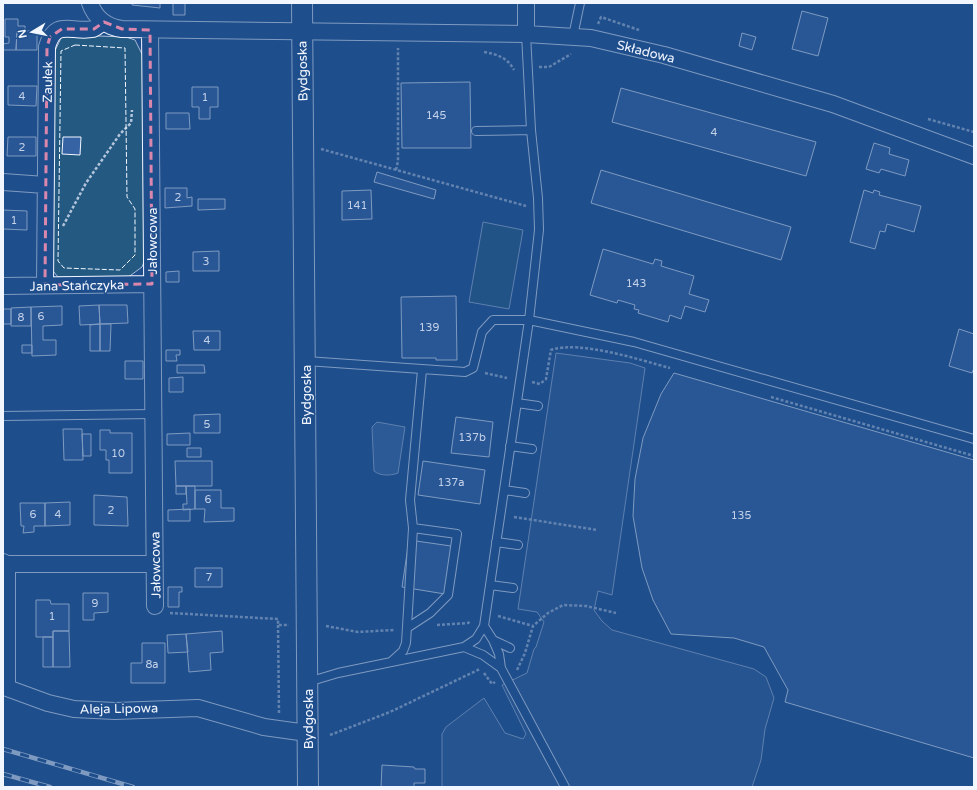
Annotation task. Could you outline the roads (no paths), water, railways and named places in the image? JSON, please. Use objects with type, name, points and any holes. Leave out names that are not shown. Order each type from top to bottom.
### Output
[{"type":"street","points":[[90,3],[95,13],[104,22],[112,27],[122,29],[302,32]]},
{"type":"street","name":"Bydgoska","points":[[302,3],[306,361],[308,787]]},
{"type":"street","points":[[526,3],[526,34]]},
{"type":"street","name":"Zaułek","points":[[45,285],[47,47],[50,37],[55,31],[62,29],[94,29],[104,22]]},
{"type":"street","name":"Jałowcowa","points":[[150,30],[155,606]]},
{"type":"street","name":"Składowa","points":[[302,32],[526,34],[591,38],[664,55],[833,104],[974,156]]},
{"type":"street","points":[[3,182],[45,185]]},
{"type":"street","name":"Jana Stańczyka","points":[[3,286],[152,284]]},
{"type":"street","name":"Aleja Lipowa","points":[[154,564],[5,563],[5,687],[48,704],[74,709],[92,711],[198,708],[264,727],[307,733]]},
{"type":"lane","points":[[574,36],[580,3]]},
{"type":"lane","points":[[308,682],[338,673],[464,647],[474,641],[484,626],[529,320],[539,230],[539,210],[531,130],[526,34]]},
{"type":"lane","points":[[476,131],[531,130]]},
{"type":"lane","points":[[306,361],[465,372],[474,368],[482,332],[493,320],[529,320],[634,342],[974,439]]},
{"type":"lane","points":[[389,662],[403,651],[406,642],[413,528],[410,500],[422,370]]},
{"type":"lane","points":[[517,403],[538,406]]},
{"type":"lane","points":[[3,416],[153,414]]},
{"type":"lane","points":[[510,446],[532,449]]},
{"type":"lane","points":[[504,490],[525,493]]},
{"type":"lane","points":[[407,628],[430,612],[448,596],[457,534],[413,528]]},
{"type":"lane","points":[[496,542],[518,545]]},
{"type":"lane","points":[[490,585],[513,588]]},
{"type":"lane","points":[[484,626],[493,640],[499,654],[501,668],[565,787]]},
{"type":"lane","points":[[493,640],[510,648]]},
{"type":"lane","points":[[406,642],[410,650],[418,655],[425,655]]},
{"type":"lane","points":[[464,647],[484,655],[501,668]]},
{"type":"railway","points":[[3,749],[133,787]]},
{"type":"railway","points":[[3,774],[50,787]]}]
